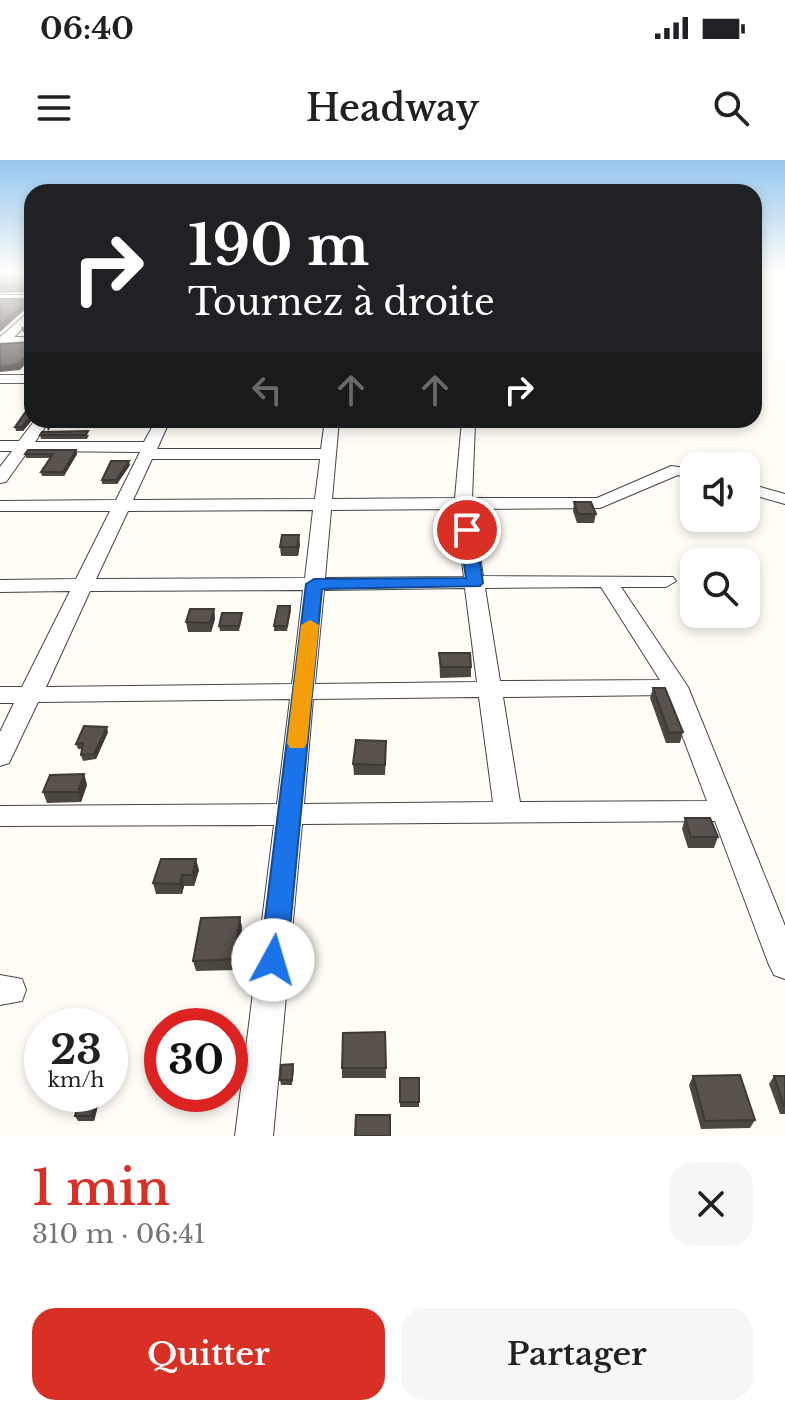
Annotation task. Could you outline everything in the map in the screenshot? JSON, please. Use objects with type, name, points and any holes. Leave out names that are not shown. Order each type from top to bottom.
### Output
[{"type":"street","points":[[1,342],[24,320]]},
{"type":"street","points":[[1,342],[24,341]]},
{"type":"street","points":[[0,379],[24,379]]},
{"type":"street","points":[[0,478],[37,428]]},
{"type":"street","points":[[0,757],[159,428]]},
{"type":"street","points":[[254,1136],[331,428]]},
{"type":"street","points":[[468,428],[463,504],[508,813]]},
{"type":"street","points":[[0,446],[328,454]]},
{"type":"street","points":[[0,506],[600,503],[680,470]]},
{"type":"street","points":[[760,492],[785,499]]},
{"type":"street","points":[[607,581],[676,687],[785,965]]},
{"type":"street","points":[[0,586],[666,581]]},
{"type":"street","points":[[0,695],[676,687]]},
{"type":"street","points":[[0,816],[725,811]]},
{"type":"building","points":[[24,342],[24,358],[18,364],[0,367],[0,344]]},
{"type":"building","points":[[24,414],[24,425],[15,427]]},
{"type":"building","points":[[88,431],[86,435],[40,435],[42,432]]},
{"type":"building","points":[[28,450],[76,450],[63,472],[41,472],[53,454],[25,454]]},
{"type":"building","points":[[111,461],[129,461],[116,480],[102,480]]},
{"type":"building","points":[[574,502],[591,502],[596,514],[578,514]]},
{"type":"building","points":[[282,535],[299,535],[297,547],[280,547]]},
{"type":"building","points":[[278,606],[290,606],[287,626],[274,626]]},
{"type":"building","points":[[190,609],[214,609],[210,623],[186,622]]},
{"type":"building","points":[[222,613],[242,613],[239,626],[219,626]]},
{"type":"building","points":[[439,653],[470,653],[471,667],[441,667]]},
{"type":"building","points":[[653,688],[665,688],[683,732],[669,733]]},
{"type":"building","points":[[84,726],[107,727],[94,754],[81,755],[83,743],[76,744]]},
{"type":"building","points":[[356,740],[386,741],[385,765],[353,764]]},
{"type":"building","points":[[84,774],[78,792],[43,792],[50,775]]},
{"type":"building","points":[[685,818],[710,818],[718,837],[691,837]]},
{"type":"building","points":[[161,859],[196,859],[192,875],[182,875],[180,884],[153,883]]},
{"type":"building","points":[[240,917],[234,959],[193,961],[201,918]]},
{"type":"building","points":[[385,1032],[386,1068],[342,1068],[343,1033]]},
{"type":"building","points":[[293,1064],[292,1080],[280,1080],[281,1065]]},
{"type":"building","points":[[740,1075],[755,1120],[705,1121],[693,1076]]},
{"type":"building","points":[[774,1076],[785,1076],[785,1106],[784,1106]]},
{"type":"building","points":[[400,1078],[419,1078],[419,1102],[400,1102]]},
{"type":"building","points":[[76,1112],[93,1112],[92,1116],[75,1116]]},
{"type":"building","points":[[356,1115],[390,1115],[390,1136],[355,1136]]},
{"type":"slow traffic","points":[[297,743],[310,625]]},
{"type":"route","points":[[273,960],[314,584],[475,583],[467,530]]}]
